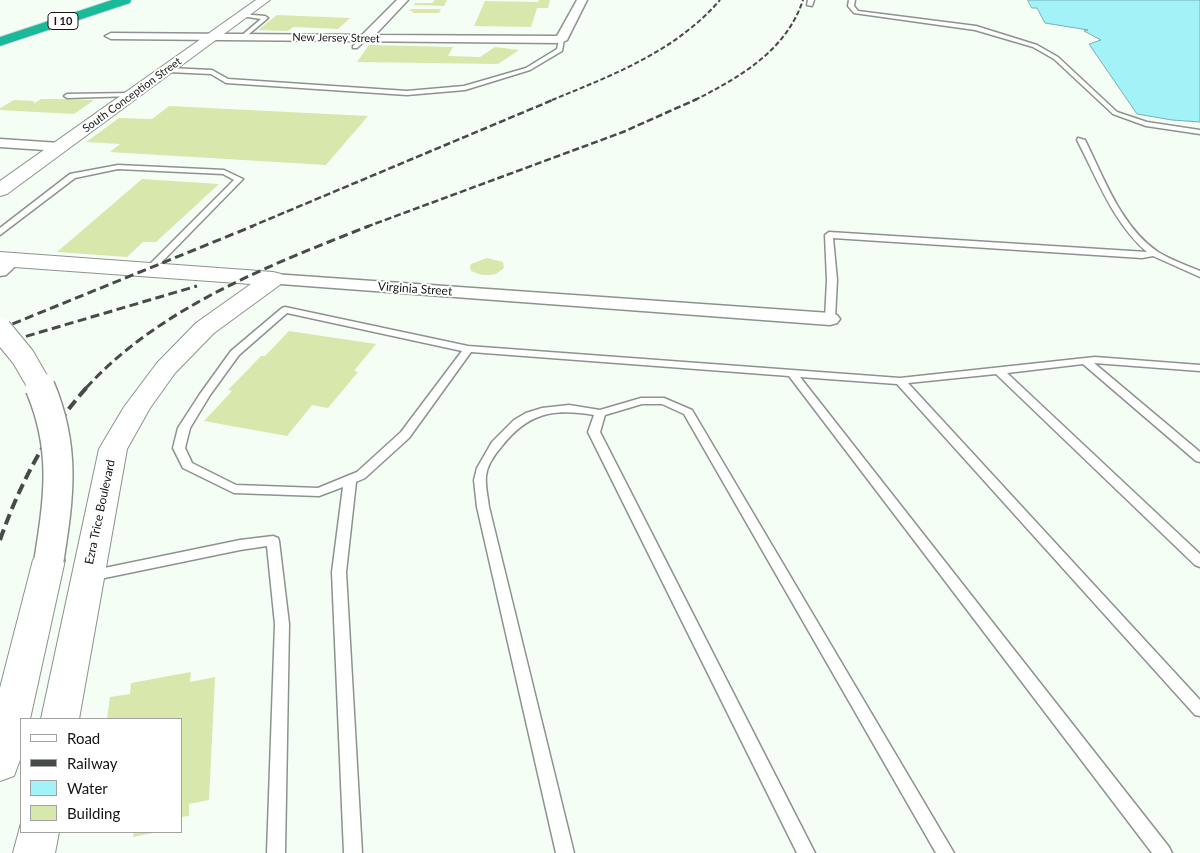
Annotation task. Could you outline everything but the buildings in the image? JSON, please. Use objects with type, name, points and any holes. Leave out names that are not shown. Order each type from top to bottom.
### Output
[{"type":"highway","name":"I 10","points":[[0,28],[87,0]]},
{"type":"highway","name":"I 10","points":[[0,42],[125,0]]},
{"type":"street","name":"South Conception Street","points":[[0,190],[264,0]]},
{"type":"street","points":[[359,42],[403,0]]},
{"type":"street","points":[[561,40],[582,0]]},
{"type":"street","name":"New Jersey Street","points":[[111,36],[359,42],[561,40]]},
{"type":"street","points":[[0,143],[60,147]]},
{"type":"street","name":"Virginia Street","points":[[4,263],[150,269],[830,319]]},
{"type":"street","name":"Ezra Trice Boulevard","points":[[60,718],[113,449],[137,407],[166,368],[205,328],[273,279]]},
{"type":"street","points":[[0,329],[19,350],[36,376],[51,412],[56,436],[59,484],[49,560],[0,764]]},
{"type":"street","points":[[34,853],[38,833]]},
{"type":"lane","points":[[852,0],[851,6],[856,12],[976,28],[1035,46],[1056,58],[1120,116],[1147,125],[1200,132]]},
{"type":"lane","points":[[243,15],[264,18],[243,38]]},
{"type":"lane","points":[[168,70],[212,72],[226,81],[407,93],[465,88],[507,77],[528,68],[560,50],[561,40]]},
{"type":"lane","points":[[67,96],[132,95]]},
{"type":"lane","points":[[1081,140],[1117,208],[1134,234],[1154,252],[1200,274]]},
{"type":"lane","points":[[0,232],[73,176],[118,167],[224,172],[239,179],[150,269]]},
{"type":"lane","points":[[830,319],[832,280],[829,234],[1142,255],[1154,252]]},
{"type":"lane","points":[[468,349],[405,436],[361,475],[320,492],[234,489],[187,465],[179,448],[184,428],[205,394],[235,353],[285,310],[468,349],[900,381],[1095,360],[1200,368]]},
{"type":"lane","points":[[1085,361],[1200,458]]},
{"type":"lane","points":[[998,370],[1200,562]]},
{"type":"lane","points":[[792,373],[1163,853]]},
{"type":"lane","points":[[900,381],[1200,710]]},
{"type":"lane","points":[[565,853],[483,507],[480,475],[490,453],[508,429],[541,410],[574,408],[600,413],[641,401],[664,401],[688,412],[945,853]]},
{"type":"lane","points":[[600,413],[594,432],[806,853]]},
{"type":"lane","points":[[350,480],[339,572],[353,853]]},
{"type":"lane","points":[[87,576],[240,545],[273,542],[282,624],[276,853]]},
{"type":"water","points":[[1028,0],[1200,0],[1200,122],[1172,120],[1137,114],[1089,44],[1101,40],[1084,31],[1088,30],[1045,23],[1037,8],[1032,8]]},
{"type":"railway","points":[[552,100],[620,71],[664,47],[684,34],[720,0]]},
{"type":"railway","points":[[696,99],[744,72],[773,48],[785,34],[803,0]]},
{"type":"railway","points":[[250,227],[555,99]]},
{"type":"railway","points":[[366,227],[623,132],[696,99]]},
{"type":"railway","points":[[0,329],[253,226]]},
{"type":"railway","points":[[87,387],[115,359],[182,311],[255,273],[369,226]]},
{"type":"railway","points":[[0,344],[197,286]]},
{"type":"railway","points":[[0,540],[16,498],[36,459],[59,422],[87,387]]}]
